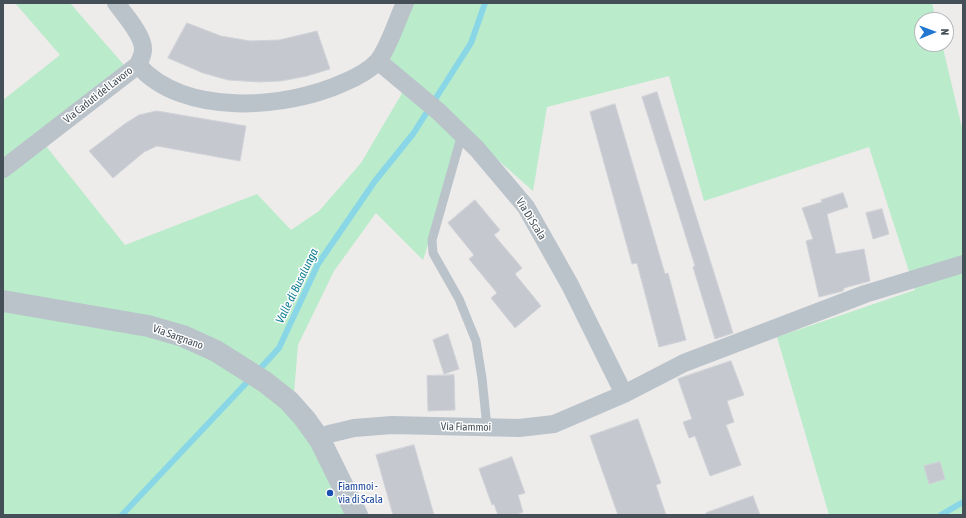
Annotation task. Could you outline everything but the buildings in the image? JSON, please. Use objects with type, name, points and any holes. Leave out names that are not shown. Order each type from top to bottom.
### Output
[{"type":"street","name":"Via Caduti del Lavoro","points":[[3,169],[138,64],[142,58],[142,40],[116,3]]},
{"type":"street","points":[[138,64],[145,73],[164,86],[187,95],[216,102],[239,104],[299,98],[331,88],[359,76],[378,62],[405,3]]},
{"type":"street","name":"Via Di Scala","points":[[378,62],[439,112],[462,134],[477,149],[526,206],[570,285],[624,394]]},
{"type":"street","name":"Via Fiammoi","points":[[320,440],[329,434],[354,428],[392,426],[519,428],[554,424],[624,394],[684,363],[865,294],[963,264]]},
{"type":"street","name":"Via Sargnano","points":[[3,301],[148,326],[184,336],[209,348],[265,382],[289,401],[306,419],[320,440]]},
{"type":"street","points":[[320,440],[357,515]]},
{"type":"lane","points":[[462,134],[432,240],[432,253],[459,299],[476,341],[482,378],[487,427]]},
{"type":"green space","points":[[15,3],[70,3],[124,65],[38,136],[125,245],[257,194],[291,230],[319,211],[361,163],[408,83],[386,62],[410,3],[932,3],[934,12],[914,12],[914,52],[944,52],[963,132],[963,515],[829,515],[777,337],[915,290],[869,147],[704,201],[669,76],[547,107],[533,191],[465,131],[423,260],[376,213],[334,271],[298,345],[294,393],[360,515],[3,515],[3,100],[60,55]]},
{"type":"waterway","name":"Valle di Busalunga","points":[[257,372],[279,348],[318,264],[375,181],[413,134],[471,43],[485,3]]},
{"type":"waterway","name":"Valle di Busalunga","points":[[122,515],[251,378]]},
{"type":"waterway","points":[[941,515],[963,502]]},
{"type":"place","name":"Fiammoi - via di Scala","points":[[330,493]]}]
